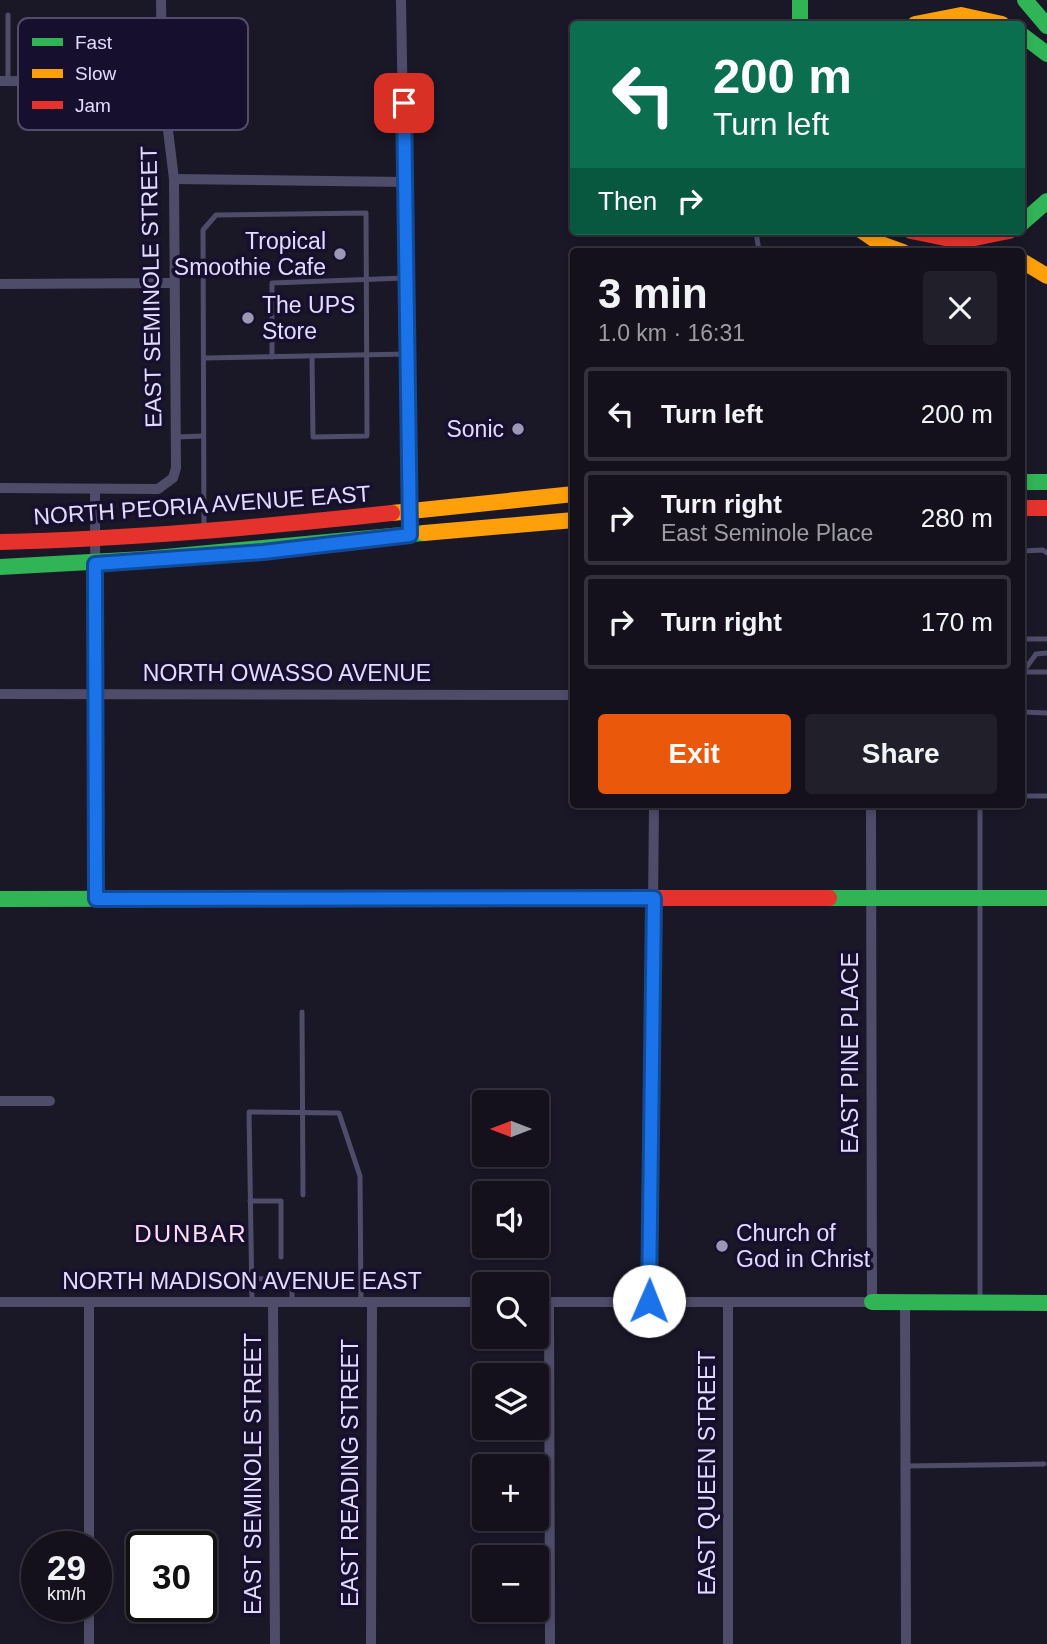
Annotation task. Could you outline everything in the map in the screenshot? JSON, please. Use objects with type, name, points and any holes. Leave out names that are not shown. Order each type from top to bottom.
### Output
[{"type":"main road","points":[[800,0],[800,21]]},
{"type":"main road","points":[[1025,0],[1047,26]]},
{"type":"main road","points":[[930,21],[961,15],[988,21]]},
{"type":"main road","points":[[1025,37],[1047,54]]},
{"type":"main road","points":[[1025,220],[1047,201]]},
{"type":"main road","points":[[868,235],[892,248]]},
{"type":"main road","points":[[923,235],[937,240],[965,242],[993,235]]},
{"type":"main road","points":[[1025,260],[1047,260]]},
{"type":"main road","points":[[1025,262],[1047,276]]},
{"type":"main road","points":[[1025,482],[1047,482]]},
{"type":"main road","name":"NORTH PEORIA AVENUE EAST","points":[[0,542],[95,540],[204,532],[570,494]]},
{"type":"main road","points":[[1025,508],[1047,508]]},
{"type":"main road","name":"NORTH PEORIA AVENUE EAST","points":[[0,567],[95,564],[263,552],[570,520]]},
{"type":"main road","points":[[0,899],[1047,898]]},
{"type":"main road","points":[[872,1302],[1047,1303]]},
{"type":"street","name":"EAST SEMINOLE STREET","points":[[161,0],[161,18]]},
{"type":"street","points":[[401,0],[410,535]]},
{"type":"street","name":"EAST SEMINOLE STREET","points":[[166,485],[173,478],[176,467],[174,179],[168,130]]},
{"type":"street","points":[[174,179],[405,182]]},
{"type":"street","points":[[0,284],[174,283]]},
{"type":"street","name":"NORTH PEORIA AVENUE EAST","points":[[0,488],[158,489],[166,485]]},
{"type":"street","points":[[96,489],[96,899]]},
{"type":"street","name":"NORTH OWASSO AVENUE","points":[[0,694],[570,695]]},
{"type":"street","points":[[649,1301],[654,808]]},
{"type":"street","name":"EAST PINE PLACE","points":[[872,808],[872,1302]]},
{"type":"street","points":[[0,1101],[50,1101]]},
{"type":"street","name":"NORTH MADISON AVENUE EAST","points":[[0,1302],[472,1303]]},
{"type":"street","points":[[89,1302],[89,1531]]},
{"type":"street","points":[[549,1302],[872,1302]]},
{"type":"street","name":"EAST QUEEN STREET","points":[[728,1302],[728,1644]]},
{"type":"street","points":[[905,1302],[906,1644]]},
{"type":"street","name":"EAST SEMINOLE STREET","points":[[273,1303],[275,1644]]},
{"type":"street","name":"EAST READING STREET","points":[[366,1303],[371,1644]]},
{"type":"street","points":[[544,1349],[550,1644]]},
{"type":"street","points":[[89,1622],[89,1644]]},
{"type":"lane","points":[[4,81],[8,15]]},
{"type":"lane","points":[[204,532],[203,230],[207,221],[216,215],[366,213],[367,436],[313,437],[312,356]]},
{"type":"lane","points":[[272,357],[272,283],[407,278]]},
{"type":"lane","points":[[205,358],[408,354]]},
{"type":"lane","points":[[176,436],[203,436]]},
{"type":"lane","points":[[1025,551],[1044,550],[1047,553]]},
{"type":"lane","points":[[1025,639],[1047,639]]},
{"type":"lane","points":[[1025,669],[1036,653],[1047,653]]},
{"type":"lane","points":[[1025,672],[1047,672]]},
{"type":"lane","points":[[1025,712],[1047,713]]},
{"type":"lane","points":[[1025,796],[1047,796]]},
{"type":"lane","points":[[980,808],[980,1303]]},
{"type":"lane","points":[[302,1012],[303,1195]]},
{"type":"lane","points":[[252,1303],[248,1112],[339,1113],[360,1176],[366,1303]]},
{"type":"lane","points":[[250,1201],[281,1201],[281,1257]]},
{"type":"lane","points":[[281,1268],[281,1278]]},
{"type":"lane","points":[[251,1278],[281,1278],[292,1287],[292,1303]]},
{"type":"lane","points":[[906,1466],[1044,1464]]},
{"type":"traffic: fast","points":[[800,0],[800,21]]},
{"type":"traffic: fast","points":[[1025,0],[1047,26]]},
{"type":"traffic: fast","points":[[1025,37],[1047,54]]},
{"type":"traffic: fast","points":[[1025,220],[1047,201]]},
{"type":"traffic: fast","points":[[1025,482],[1047,482]]},
{"type":"traffic: fast","points":[[0,567],[144,559],[424,533]]},
{"type":"traffic: fast","points":[[0,899],[611,898]]},
{"type":"traffic: fast","points":[[829,898],[1047,898]]},
{"type":"traffic: fast","points":[[872,1302],[1047,1303]]},
{"type":"traffic: slow","points":[[930,21],[961,15],[988,21]]},
{"type":"traffic: slow","points":[[868,235],[892,248]]},
{"type":"traffic: slow","points":[[1025,263],[1047,276]]},
{"type":"traffic: slow","points":[[392,513],[570,494]]},
{"type":"traffic: slow","points":[[424,533],[570,520]]},
{"type":"traffic: jam","points":[[931,235],[960,241],[989,235]]},
{"type":"traffic: jam","points":[[1025,508],[1047,508]]},
{"type":"traffic: jam","points":[[0,542],[196,532],[392,513]]},
{"type":"traffic: jam","points":[[611,898],[829,898]]},
{"type":"place","name":"Tropical Smoothie Cafe","points":[[340,254]]},
{"type":"place","name":"The UPS Store","points":[[248,318]]},
{"type":"place","name":"Sonic","points":[[518,429]]},
{"type":"place","name":"Church of God in Christ","points":[[722,1246]]},
{"type":"district","name":"DUNBAR","points":[[191,1233]]},
{"type":"route","points":[[404,103],[410,535],[263,552],[95,564],[96,899],[654,898],[649,1301]]}]
